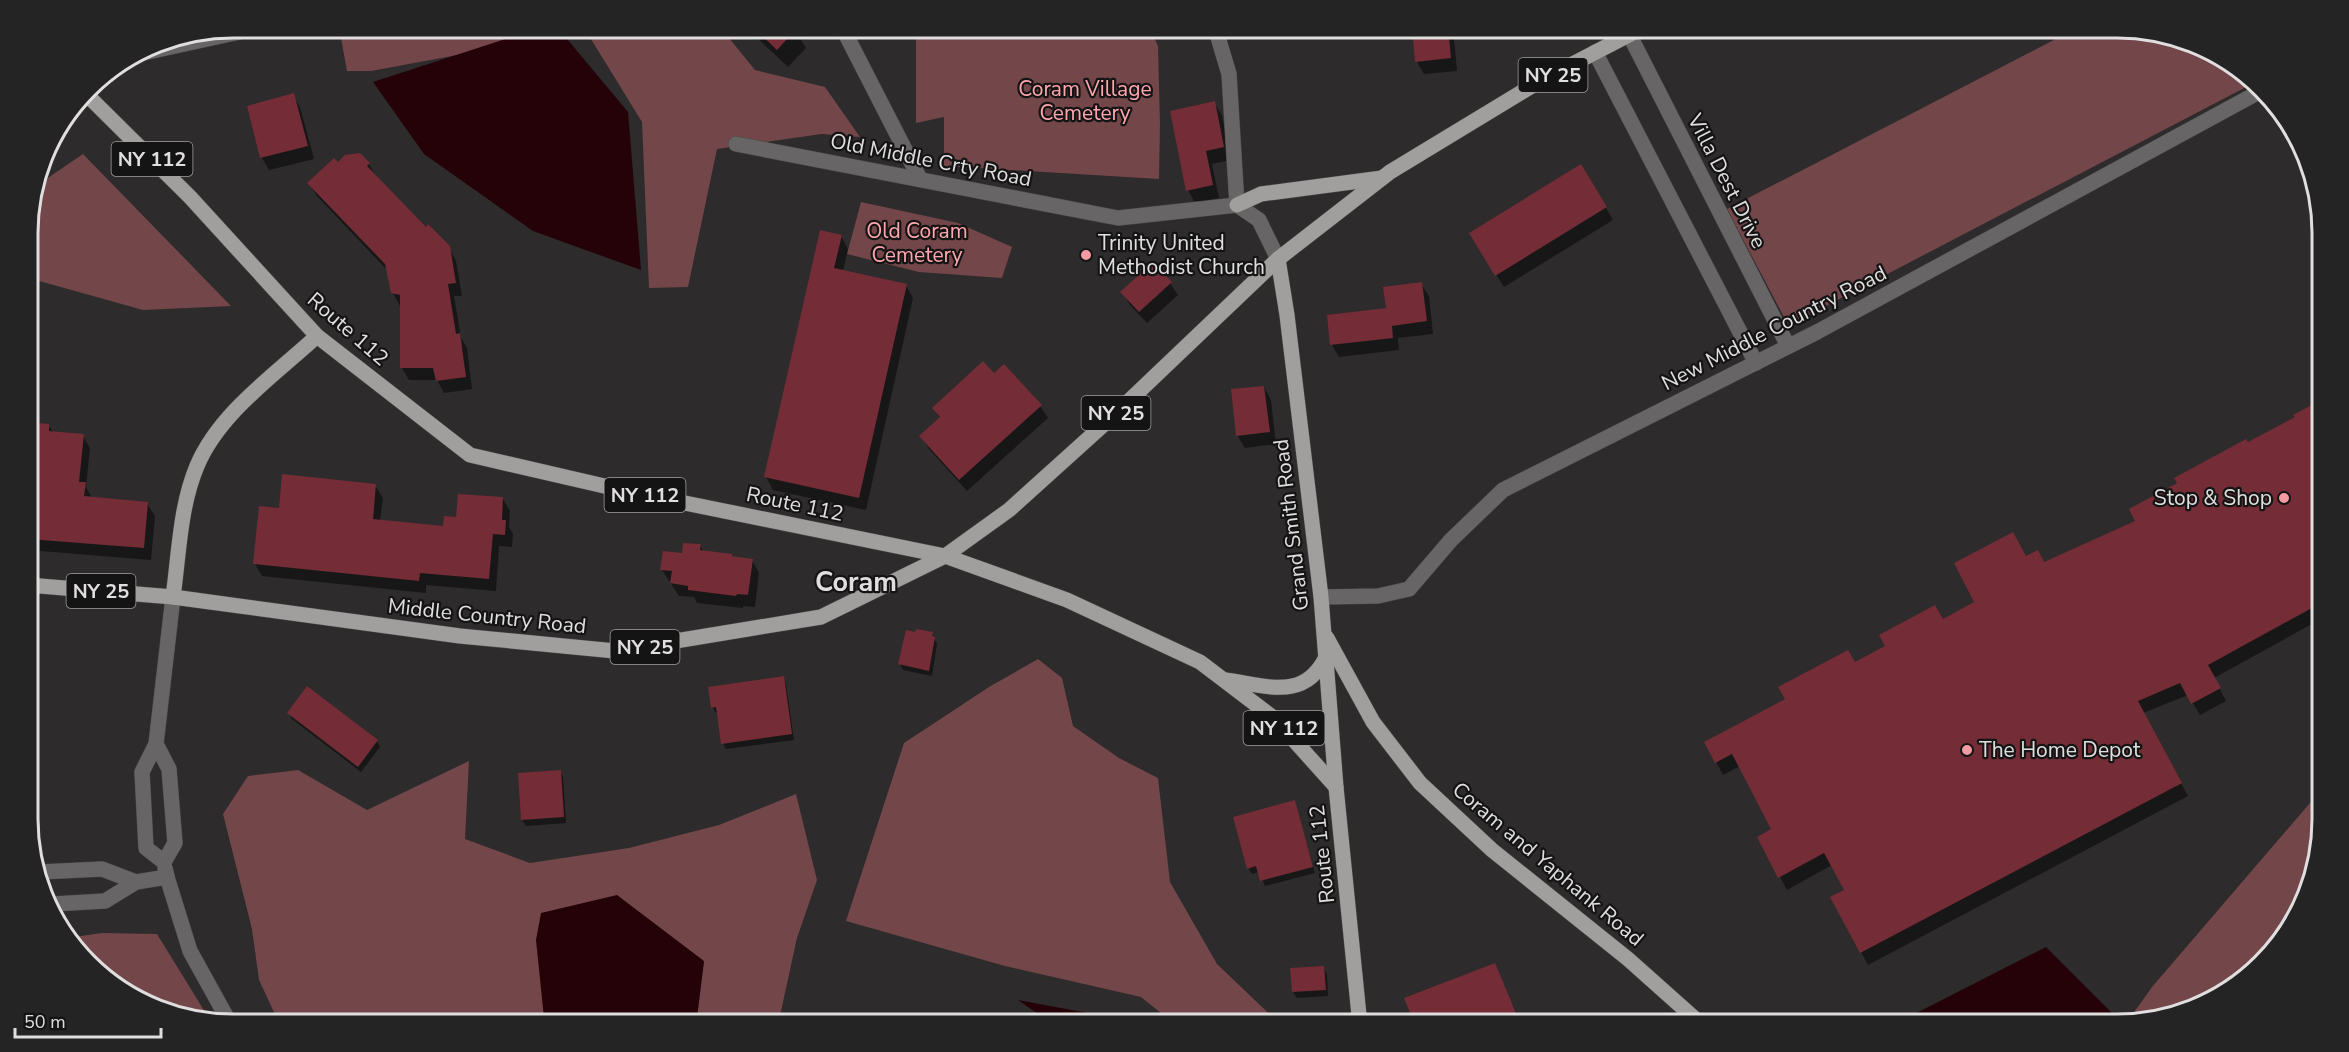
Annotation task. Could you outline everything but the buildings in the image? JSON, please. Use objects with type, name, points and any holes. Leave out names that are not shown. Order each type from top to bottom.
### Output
[{"type":"main road","name":"Middle Country Road","points":[[38,586],[173,597],[460,636],[615,651],[821,617],[945,556],[1009,510],[1119,411],[1278,259],[1382,178],[1540,81],[1621,38]]},
{"type":"main road","name":"Route 112","points":[[91,99],[190,197],[317,336],[470,455],[626,491],[945,556],[1067,600],[1200,662],[1275,719],[1336,787],[1359,1014]]},
{"type":"main road","points":[[1237,205],[1261,194],[1382,178]]},
{"type":"main road","name":"Grand Smith Road","points":[[1278,259],[1287,315],[1321,597],[1336,787]]},
{"type":"main road","points":[[173,597],[188,495],[204,452],[225,420],[317,336]]},
{"type":"main road","name":"Coram and Yaphank Road","points":[[1324,633],[1373,722],[1420,783],[1492,850],[1628,959],[1690,1014]]},
{"type":"main road","points":[[1222,679],[1287,688],[1300,685],[1319,671],[1326,657]]},
{"type":"street","points":[[848,38],[920,179]]},
{"type":"street","points":[[1218,38],[1229,74],[1237,205],[1259,220],[1278,259]]},
{"type":"street","name":"Villa Dest Drive","points":[[1631,38],[1788,346]]},
{"type":"street","points":[[183,44],[202,40]]},
{"type":"street","points":[[1595,52],[1756,363]]},
{"type":"street","name":"New Middle Country Road","points":[[1321,597],[1378,596],[1409,588],[1451,540],[1503,490],[1756,363],[2254,95]]},
{"type":"street","name":"Old Middle Crty Road","points":[[736,144],[1118,218],[1237,205]]},
{"type":"street","points":[[173,597],[156,744],[142,772],[146,848],[166,869],[190,951],[225,1014]]},
{"type":"street","points":[[57,904],[105,902],[136,882],[166,869],[175,843],[169,769],[156,744]]},
{"type":"street","points":[[45,872],[102,869],[136,882]]},
{"type":"green space","points":[[341,38],[548,38],[371,71],[347,71]]},
{"type":"green space","points":[[590,38],[729,38],[755,70],[825,87],[860,137],[822,134],[717,149],[688,287],[649,288],[642,122]]},
{"type":"green space","name":"Coram Village Cemetery","points":[[916,38],[1154,38],[1158,46],[1159,179],[944,166],[944,117],[916,123]]},
{"type":"green space","points":[[2058,38],[2129,38],[2167,44],[2191,52],[2214,64],[2245,87],[1796,321],[1786,321],[1727,209]]},
{"type":"green space","points":[[83,154],[231,306],[143,310],[38,281],[38,220],[45,180]]},
{"type":"green space","name":"Old Coram Cemetery","points":[[861,202],[958,223],[1012,247],[1002,278],[919,272],[847,254]]},
{"type":"green space","points":[[1038,659],[1062,678],[1073,726],[1119,758],[1158,778],[1170,882],[1217,964],[1269,1014],[1162,1014],[1141,997],[1005,966],[846,921],[904,743],[989,687]]},
{"type":"green space","points":[[469,761],[465,839],[530,863],[629,848],[719,825],[796,794],[817,880],[797,938],[780,1014],[697,1014],[704,961],[555,1014],[275,1014],[259,980],[252,929],[223,814],[248,776],[298,770],[367,810]]},
{"type":"green space","points":[[2312,801],[2308,857],[2301,882],[2285,917],[2263,948],[2225,982],[2203,994],[2154,1011],[2133,1013],[2152,987]]},
{"type":"green space","points":[[102,933],[157,934],[205,1012],[158,1000],[135,988],[114,974],[77,937]]},
{"type":"shaded area","points":[[508,38],[566,38],[628,112],[641,270],[533,231],[424,154],[373,82]]},
{"type":"shaded area","points":[[617,895],[704,961],[697,1014],[544,1014],[536,940],[541,913]]},
{"type":"shaded area","points":[[2046,947],[2113,1014],[1915,1014]]},
{"type":"shaded area","points":[[1018,1000],[1093,1014],[1038,1014]]},
{"type":"place","name":"Trinity United Methodist Church","points":[[1086,255]]},
{"type":"place","name":"Stop & Shop","points":[[2284,498]]},
{"type":"place","name":"The Home Depot","points":[[1967,750]]},
{"type":"district","name":"Coram","points":[[856,582]]}]
